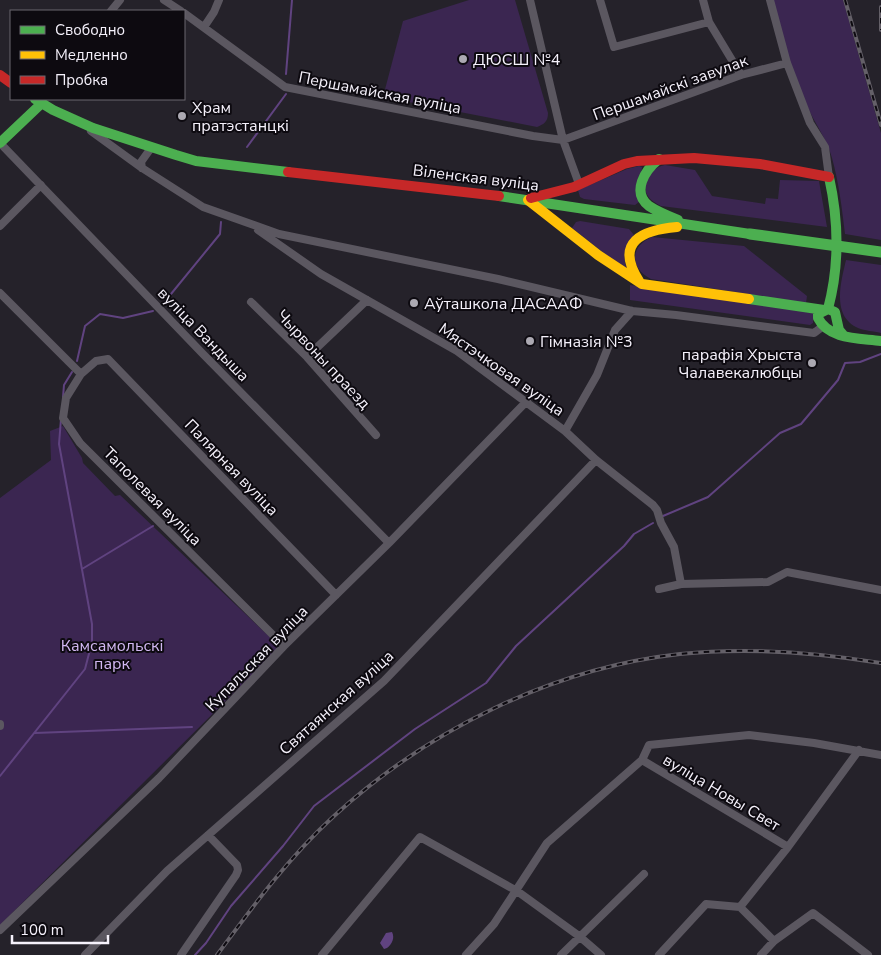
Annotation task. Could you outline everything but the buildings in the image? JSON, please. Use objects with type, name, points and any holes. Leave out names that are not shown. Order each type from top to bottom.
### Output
[{"type":"main road","points":[[0,143],[40,100]]},
{"type":"main road","name":"Віленская вуліца","points":[[40,100],[73,118],[151,148],[196,161],[527,199],[689,225],[881,252]]},
{"type":"main road","points":[[527,199],[579,184],[637,160],[694,158],[751,163],[829,177],[834,196],[838,228],[838,264],[824,309],[818,321],[841,333],[841,335],[881,341]]},
{"type":"main road","points":[[659,159],[647,170],[642,180],[642,196],[645,202],[653,208],[689,225]]},
{"type":"main road","points":[[527,199],[561,224],[598,256],[620,272],[642,284],[824,309],[837,315],[829,326]]},
{"type":"main road","points":[[642,284],[629,260],[634,241],[647,232],[689,225]]},
{"type":"street","points":[[112,10],[120,0]]},
{"type":"street","name":"Першамайская вуліца","points":[[164,0],[179,10]]},
{"type":"street","points":[[204,26],[214,12],[219,0]]},
{"type":"street","points":[[530,0],[563,140],[579,184]]},
{"type":"street","points":[[600,0],[614,47],[709,22]]},
{"type":"street","points":[[703,0],[709,22],[741,75]]},
{"type":"street","points":[[770,0],[787,63],[810,123],[824,147],[829,177]]},
{"type":"street","name":"Першамайская вуліца","points":[[185,14],[285,87],[533,136],[563,140]]},
{"type":"street","name":"Першамайскі завулак","points":[[563,140],[741,75],[787,63]]},
{"type":"street","name":"Віленская вуліца","points":[[73,118],[142,168],[203,207],[252,226],[279,234],[498,279],[632,312],[676,315],[814,333],[829,326]]},
{"type":"street","name":"вуліца Вандыша","points":[[0,143],[389,544]]},
{"type":"street","points":[[142,168],[141,162],[151,148]]},
{"type":"street","points":[[0,226],[41,185]]},
{"type":"street","name":"Мястэчковая вуліца","points":[[252,226],[321,274],[457,351],[565,431],[596,460],[658,510],[661,523],[674,547],[681,584]]},
{"type":"street","points":[[275,243],[279,234]]},
{"type":"street","points":[[0,294],[81,374]]},
{"type":"street","points":[[307,357],[368,300]]},
{"type":"street","name":"Чырвоны праезд","points":[[251,302],[307,357],[376,435]]},
{"type":"street","points":[[565,431],[597,375],[615,330],[632,312]]},
{"type":"street","name":"Таполевая вуліца","points":[[108,359],[96,362],[81,374],[66,398],[63,418],[80,443],[284,646]]},
{"type":"street","name":"Палярная вуліца","points":[[108,359],[336,595]]},
{"type":"street","name":"Купальская вуліца","points":[[0,930],[159,778],[284,646],[389,544],[527,401]]},
{"type":"street","name":"Святаянская вуліца","points":[[85,955],[167,871],[384,681],[596,460]]},
{"type":"street","points":[[659,589],[681,584],[768,582],[787,572],[881,590]]},
{"type":"street","name":"вуліца Новы Свет","points":[[466,955],[494,924],[547,843],[642,760],[649,744],[749,735],[814,743],[881,755]]},
{"type":"street","name":"вуліца Новы Свет","points":[[740,907],[788,847],[859,750]]},
{"type":"street","name":"вуліца Новы Свет","points":[[642,760],[788,847]]},
{"type":"street","points":[[181,955],[238,870],[237,865],[208,835]]},
{"type":"street","points":[[322,955],[420,837],[517,891],[579,936],[601,955]]},
{"type":"street","points":[[561,955],[644,874]]},
{"type":"street","points":[[659,955],[706,904],[740,907],[774,942]]},
{"type":"street","points":[[761,955],[774,942],[813,913],[868,955]]},
{"type":"green space","name":"ДЮСШ №4","points":[[469,0],[515,0],[548,113],[546,121],[542,125],[537,127],[383,97],[403,21]]},
{"type":"green space","points":[[772,0],[843,0],[881,133],[881,240],[845,234],[832,158],[796,80]]},
{"type":"green space","points":[[665,165],[695,170],[712,196],[765,204],[766,198],[778,199],[780,180],[819,181],[827,227],[661,206],[649,198],[645,186],[648,176],[660,166]]},
{"type":"green space","points":[[642,167],[639,202],[635,205],[580,197],[578,190],[627,169]]},
{"type":"green space","points":[[580,221],[629,229],[634,235],[625,252],[628,272],[572,228],[576,222]]},
{"type":"green space","points":[[652,237],[744,246],[807,296],[806,303],[651,279],[639,269],[635,257],[639,246]]},
{"type":"green space","points":[[846,260],[881,265],[881,333],[858,328],[850,323],[844,315],[841,307],[840,288]]},
{"type":"green space","points":[[630,285],[709,295],[813,312],[813,323],[810,325],[630,300]]},
{"type":"green space","name":"Камсамольскі парк","points":[[63,426],[83,463],[115,496],[120,495],[277,644],[277,650],[0,925],[0,498],[51,460],[50,431]]},
{"type":"shaded area","points":[[392,932],[392,943],[384,949],[380,943],[386,933]]},
{"type":"waterway","points":[[286,74],[292,0]]},
{"type":"waterway","points":[[247,147],[286,94]]},
{"type":"waterway","points":[[162,305],[220,234],[221,222]]},
{"type":"waterway","points":[[77,361],[85,326],[100,314],[123,318],[153,311]]},
{"type":"waterway","points":[[663,516],[708,497],[780,433],[801,424],[838,380],[845,363],[860,362],[881,354]]},
{"type":"waterway","points":[[63,397],[64,385],[72,372]]},
{"type":"waterway","points":[[0,776],[85,669],[92,642],[92,624],[59,444],[61,419]]},
{"type":"waterway","points":[[195,955],[206,943],[231,906],[283,846],[314,806],[415,729],[486,683],[516,646],[624,546],[634,534],[653,523]]},
{"type":"waterway","points":[[82,569],[153,526]]},
{"type":"waterway","points":[[35,733],[192,727]]},
{"type":"railway","points":[[845,0],[881,125]]},
{"type":"railway","points":[[881,7],[881,30]]},
{"type":"railway","points":[[217,955],[287,865],[334,816],[410,756],[451,731],[495,708],[539,689],[586,673],[633,661],[680,654],[731,651],[806,653],[881,663]]},
{"type":"traffic: fast","points":[[37,100],[53,110],[93,128],[196,161],[288,172]]},
{"type":"traffic: fast","points":[[0,143],[42,103]]},
{"type":"traffic: fast","points":[[659,159],[645,175],[642,181],[641,194],[649,206],[678,220]]},
{"type":"traffic: fast","points":[[828,309],[835,276],[837,243],[835,210],[829,177]]},
{"type":"traffic: fast","points":[[499,196],[750,234]]},
{"type":"traffic: fast","points":[[750,234],[881,252]]},
{"type":"traffic: fast","points":[[749,299],[824,310]]},
{"type":"traffic: fast","points":[[844,336],[839,330],[835,312],[828,309],[818,314],[818,318],[823,325],[837,334],[846,337],[881,341]]},
{"type":"traffic: slow","points":[[528,200],[598,255],[642,284],[749,299]]},
{"type":"traffic: slow","points":[[639,281],[629,257],[631,248],[636,240],[653,231],[677,227]]},
{"type":"traffic: jam","points":[[0,75],[10,82]]},
{"type":"traffic: jam","points":[[531,198],[574,187],[624,164],[637,161],[694,158],[760,164],[829,177]]},
{"type":"traffic: jam","points":[[288,172],[499,196]]},
{"type":"place","name":"ДЮСШ №4","points":[[463,59]]},
{"type":"place","name":"Храм пратэстанцкі","points":[[182,116]]},
{"type":"place","name":"Аўташкола ДАСААФ","points":[[414,303]]},
{"type":"place","name":"Гімназія №3","points":[[530,341]]},
{"type":"place","name":"парафія Хрыста Чалавекалюбцы","points":[[812,363]]}]
